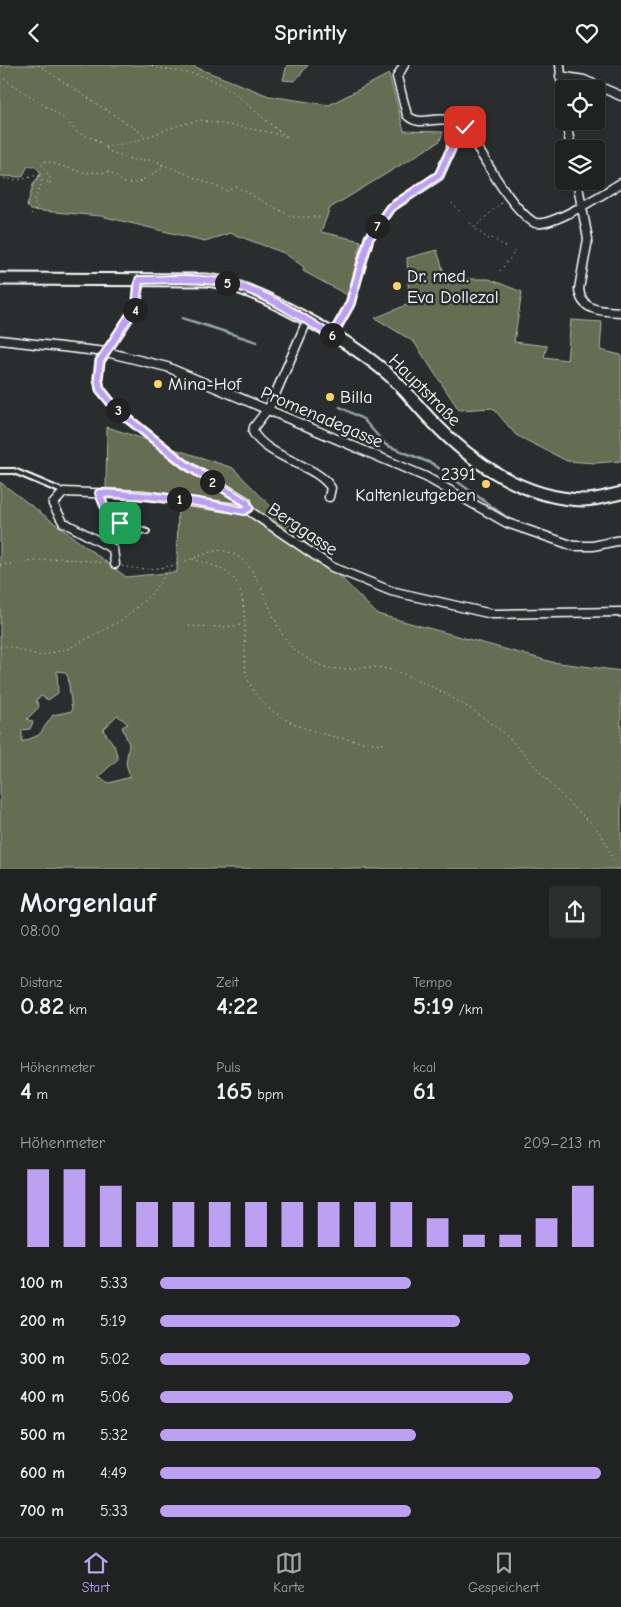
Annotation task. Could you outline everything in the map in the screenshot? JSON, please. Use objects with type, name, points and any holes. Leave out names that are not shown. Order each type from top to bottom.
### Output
[{"type":"main road","name":"Hauptstraße","points":[[0,279],[206,280],[232,284],[268,299],[332,336],[380,367],[458,446],[505,478],[547,495],[584,500],[621,493]]},
{"type":"street","points":[[404,65],[397,77],[405,113],[408,117],[418,122],[444,119],[465,127],[484,161],[533,222],[545,223],[581,207],[621,183]]},
{"type":"street","points":[[560,65],[560,80]]},
{"type":"street","points":[[560,76],[584,80],[621,97]]},
{"type":"street","points":[[332,336],[350,304],[369,238],[390,208],[439,175],[451,149],[456,125]]},
{"type":"street","points":[[578,190],[588,239],[579,289],[580,296],[592,309],[621,312]]},
{"type":"street","name":"Berggasse","points":[[139,280],[136,306],[98,367],[98,378],[103,394],[110,403],[185,464],[247,503],[248,510],[332,567],[391,591],[492,614],[621,611]]},
{"type":"street","points":[[307,321],[267,410],[254,427],[255,435],[285,459],[325,482],[331,488],[329,497]]},
{"type":"street","name":"Promenadegasse","points":[[0,340],[106,352],[167,367],[426,477],[515,526],[574,546],[593,546],[621,540]]},
{"type":"street","points":[[115,564],[113,549],[64,522],[53,504],[64,492],[143,495],[248,510]]},
{"type":"lane","points":[[0,471],[14,471],[64,492]]},
{"type":"lane","points":[[99,493],[104,508],[113,519],[147,532]]},
{"type":"path","points":[[38,65],[147,137]]},
{"type":"path","points":[[104,147],[147,137],[176,126],[200,120],[288,137],[270,126],[232,90],[214,80],[192,73],[151,65]]},
{"type":"path","points":[[0,76],[66,120],[78,133],[98,140],[110,152],[133,160],[154,160],[227,191],[237,187],[292,217],[324,217]]},
{"type":"path","points":[[0,178],[19,181],[38,175],[50,184],[50,179],[42,165],[45,161],[85,173],[109,173],[125,183],[138,183],[160,171],[163,168],[161,163]]},
{"type":"path","points":[[31,215],[38,207],[33,201],[39,191],[42,179]]},
{"type":"path","points":[[474,227],[504,200]]},
{"type":"path","points":[[452,203],[462,214]]},
{"type":"path","points":[[467,219],[490,240],[492,238],[515,252],[500,271]]},
{"type":"path","points":[[0,565],[60,558],[150,570],[192,559],[211,551],[225,551],[248,566],[262,591],[279,631],[297,652],[313,662],[338,669],[377,667],[406,675],[464,705],[502,732],[541,771],[563,798],[597,830],[617,869]]},
{"type":"path","points":[[192,559],[222,569],[236,582],[241,595],[247,678],[253,691],[262,701],[305,729],[346,741],[386,744]]},
{"type":"path","points":[[0,647],[6,646],[41,657],[70,648],[124,619],[151,594],[172,565]]},
{"type":"path","points":[[189,626],[223,627],[243,625]]},
{"type":"green space","points":[[0,65],[190,65],[269,96],[329,105],[389,74],[404,131],[443,132],[440,141],[330,208],[321,232],[361,241],[349,296],[303,271],[304,267],[284,253],[230,233],[205,241],[101,216],[30,210],[27,206],[33,185],[41,173],[35,166],[28,166],[22,177],[0,176]]},
{"type":"green space","points":[[287,65],[308,65],[295,81],[283,80]]},
{"type":"green space","points":[[437,250],[446,279],[489,279],[522,292],[514,342],[547,346],[544,357],[567,360],[571,320],[602,322],[600,350],[621,355],[621,461],[595,463],[567,461],[516,435],[493,408],[459,410],[414,342],[375,318],[409,304],[407,258]]},
{"type":"green space","points":[[107,427],[233,468],[377,614],[552,662],[621,671],[621,869],[0,869],[0,482],[126,577],[177,572],[178,495],[106,489]],"holes":[[[57,671],[65,672],[68,677],[72,711],[53,715],[39,735],[22,742],[22,730],[30,729],[33,722],[27,719],[39,707],[36,700],[41,696],[48,700],[58,693]],[[117,715],[128,724],[122,727],[129,744],[126,763],[130,777],[109,783],[98,777],[118,759],[114,745],[103,730]]]},
{"type":"waterway","points":[[182,318],[257,342]]},
{"type":"waterway","points":[[340,407],[363,419],[386,445],[433,464],[509,519]]},
{"type":"place","name":"Dr. med. Eva Dollezal","points":[[397,286]]},
{"type":"place","name":"Mina-Hof","points":[[158,384]]},
{"type":"place","name":"Billa","points":[[330,397]]},
{"type":"place","name":"2391 Kaltenleutgeben","points":[[486,484]]},
{"type":"route","points":[[120,523],[108,515],[99,493],[143,495],[207,503],[244,511],[247,511],[249,508],[247,503],[204,478],[117,410],[106,399],[100,389],[98,384],[100,361],[134,312],[139,293],[139,280],[206,280],[232,284],[268,299],[332,336],[350,304],[360,263],[369,238],[381,218],[404,197],[437,178],[449,155],[454,127],[460,124],[465,127]]}]
